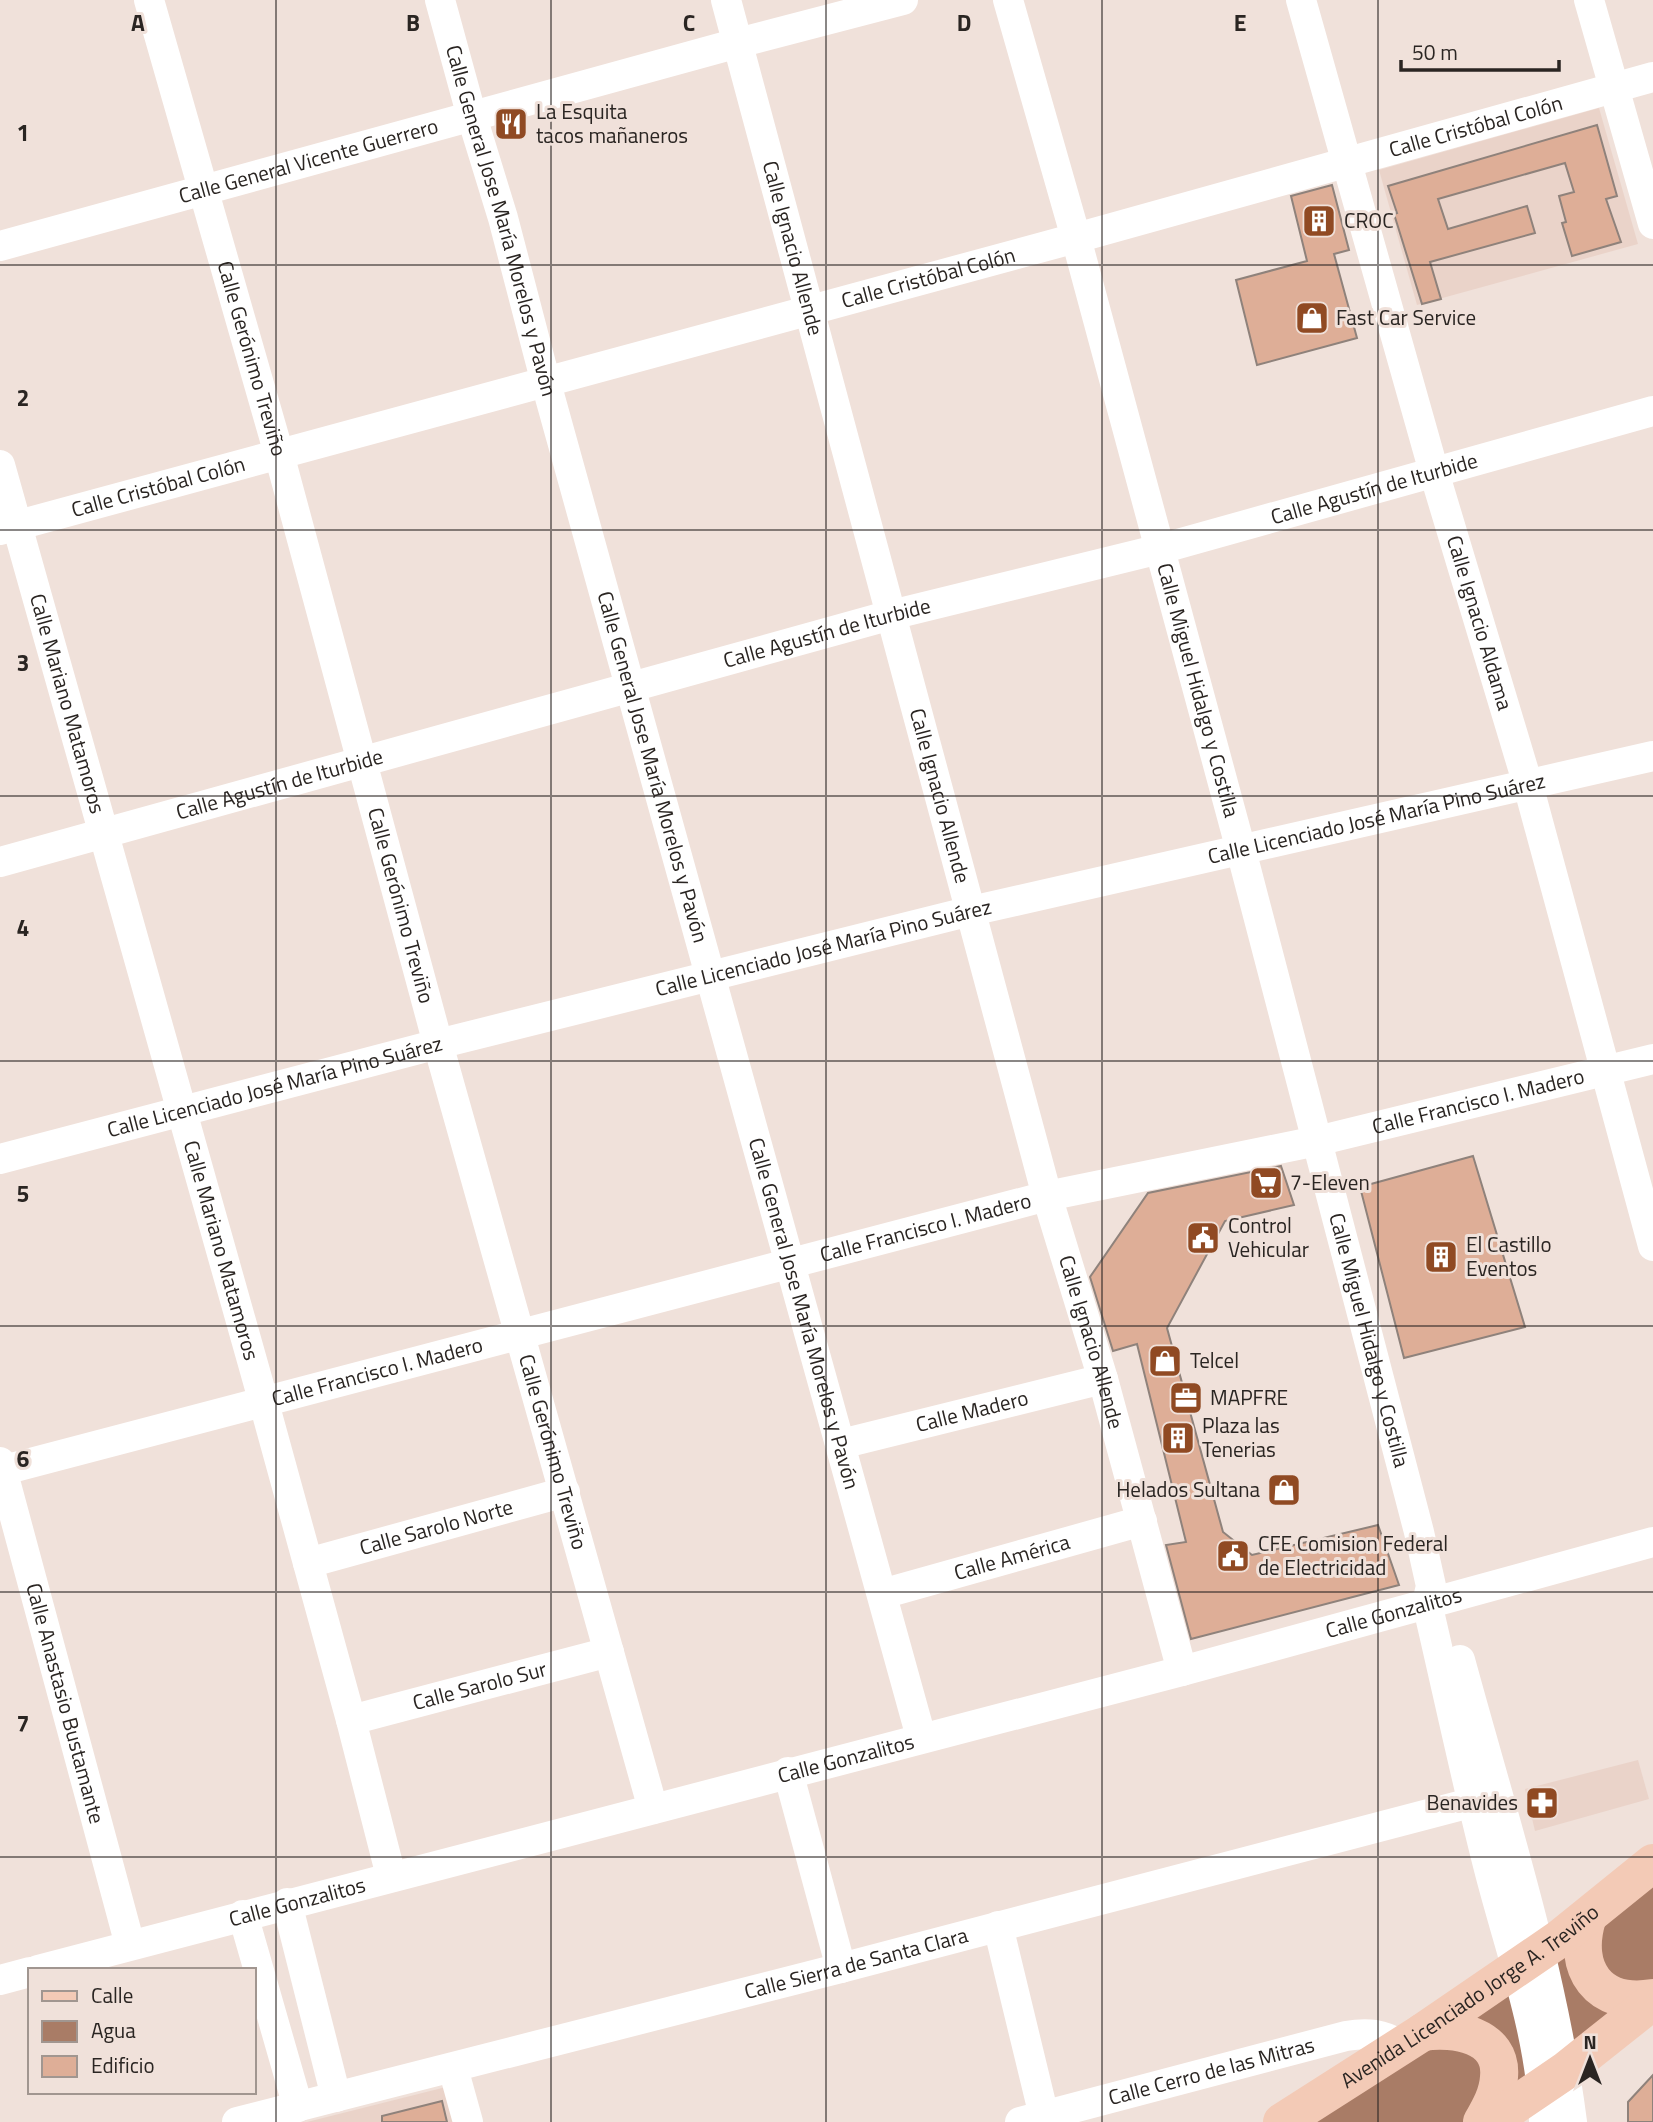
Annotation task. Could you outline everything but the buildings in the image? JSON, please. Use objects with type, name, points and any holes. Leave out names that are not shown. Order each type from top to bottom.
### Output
[{"type":"main road","name":"Avenida Licenciado Jorge A. Treviño","points":[[1282,2122],[1530,1971],[1584,1927],[1653,1863]]},
{"type":"main road","points":[[1584,1927],[1584,1963],[1595,1984],[1607,1993],[1649,2000]]},
{"type":"main road","points":[[1487,2117],[1551,2082],[1649,2000]]},
{"type":"main road","points":[[1422,2036],[1477,2037],[1488,2045],[1497,2059],[1499,2080],[1487,2117]]},
{"type":"street","name":"Calle Gerónimo Treviño","points":[[149,0],[279,454],[438,1044],[653,1809]]},
{"type":"street","name":"Calle General Jose María Morelos y Pavón","points":[[440,0],[503,218],[709,976],[921,1737]]},
{"type":"street","name":"Calle Ignacio Allende","points":[[726,0],[1047,1196],[1102,1379],[1182,1671]]},
{"type":"street","name":"Calle General Vicente Guerrero","points":[[0,246],[903,0]]},
{"type":"street","name":"Calle Miguel Hidalgo y Costilla","points":[[1008,0],[1160,548],[1419,1532],[1530,1971],[1551,2082],[1572,2122]]},
{"type":"street","name":"Calle Ignacio Aldama","points":[[1301,0],[1434,472],[1528,785],[1653,1246]]},
{"type":"street","points":[[1589,0],[1653,224]]},
{"type":"street","name":"Calle Cristóbal Colón","points":[[9,527],[1076,238],[1653,77]]},
{"type":"street","name":"Calle Agustín de Iturbide","points":[[0,862],[891,615],[1160,548],[1653,411]]},
{"type":"street","name":"Calle Mariano Matamoros","points":[[0,465],[9,527],[104,834],[264,1403],[391,1876]]},
{"type":"street","name":"Calle Licenciado José María Pino Suárez","points":[[0,1159],[438,1044],[971,911],[1653,756]]},
{"type":"street","name":"Calle Francisco I. Madero","points":[[1,1468],[264,1403],[1047,1196],[1317,1141],[1653,1059]]},
{"type":"street","name":"Calle Madero","points":[[841,1444],[1102,1379]]},
{"type":"street","name":"Calle Anastasio Bustamante","points":[[1,1468],[130,1945]]},
{"type":"street","name":"Calle Sarolo Norte","points":[[307,1563],[565,1492]]},
{"type":"street","name":"Calle América","points":[[882,1594],[1142,1521]]},
{"type":"street","name":"Calle Gonzalitos","points":[[45,1968],[921,1737],[1182,1671],[1434,1596],[1653,1542]]},
{"type":"street","name":"Calle Sarolo Sur","points":[[351,1720],[610,1652]]},
{"type":"street","points":[[788,1772],[841,1968]]},
{"type":"street","name":"Calle Sierra de Santa Clara","points":[[237,2122],[1485,1800]]},
{"type":"street","points":[[287,1903],[336,2097]]},
{"type":"street","points":[[243,1915],[298,2106]]},
{"type":"street","points":[[998,1926],[1032,2119]]},
{"type":"street","points":[[0,1980],[28,1973]]},
{"type":"street","name":"Calle Cerro de las Mitras","points":[[1032,2119],[1346,2036],[1364,2033],[1422,2036]]},
{"type":"street","points":[[453,2068],[468,2122]]},
{"type":"shaded area","points":[[1599,108],[1638,244],[1417,305],[1379,170]]},
{"type":"shaded area","points":[[1638,1760],[1649,1799],[1535,1831],[1525,1789]]},
{"type":"shaded area","points":[[450,2086],[460,2122],[307,2122]]},
{"type":"water","points":[[1653,1863],[1653,2001],[1487,2122],[1282,2122]]},
{"type":"place","name":"La Esquita tacos mañaneros","points":[[511,124]]},
{"type":"place","name":"CROC","points":[[1319,221]]},
{"type":"place","name":"Fast Car Service","points":[[1312,318]]},
{"type":"place","name":"7-Eleven","points":[[1266,1183]]},
{"type":"place","name":"Control Vehicular","points":[[1203,1238]]},
{"type":"place","name":"El Castillo Eventos","points":[[1441,1257]]},
{"type":"place","name":"Telcel","points":[[1165,1361]]},
{"type":"place","name":"MAPFRE","points":[[1186,1398]]},
{"type":"place","name":"Plaza las Tenerias","points":[[1178,1438]]},
{"type":"place","name":"Helados Sultana","points":[[1284,1490]]},
{"type":"place","name":"CFE Comision Federal de Electricidad","points":[[1233,1556]]},
{"type":"place","name":"Benavides","points":[[1542,1803]]}]
